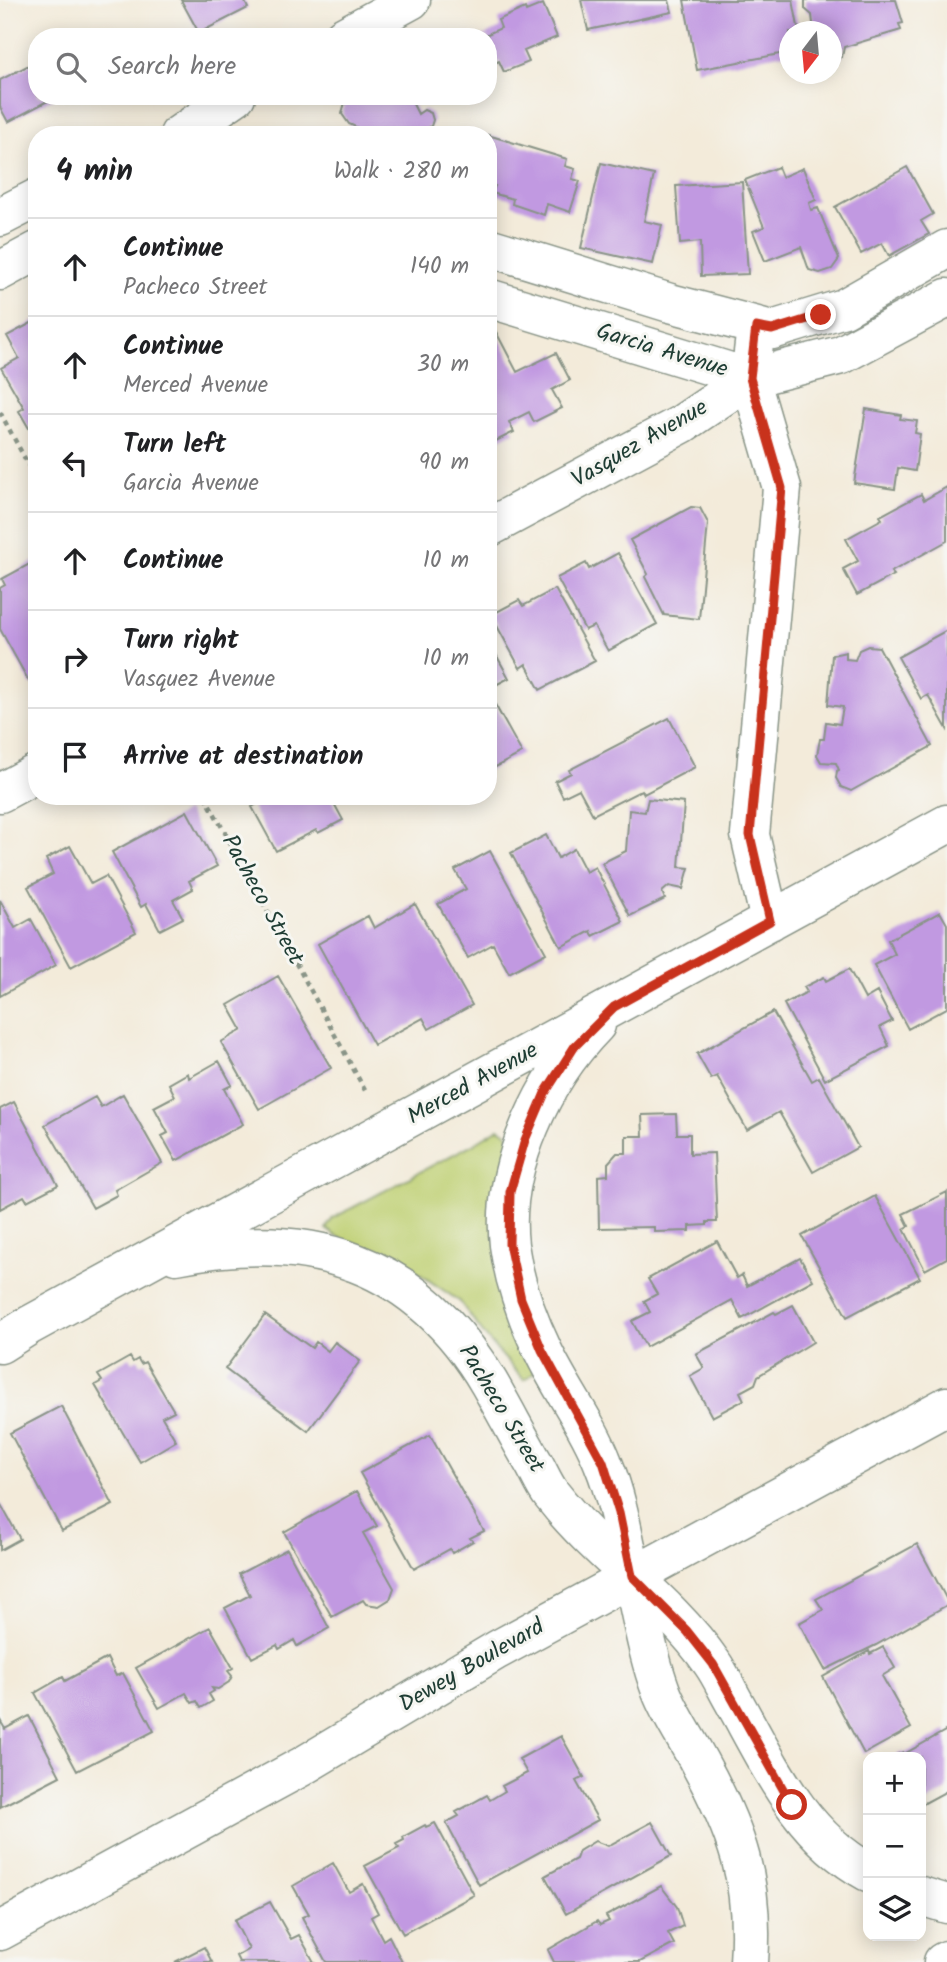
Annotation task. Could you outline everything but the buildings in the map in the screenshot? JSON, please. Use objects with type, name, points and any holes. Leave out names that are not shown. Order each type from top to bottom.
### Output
[{"type":"street","points":[[360,28],[411,0]]},
{"type":"street","points":[[192,126],[223,105]]},
{"type":"street","points":[[0,217],[28,203]]},
{"type":"street","points":[[497,250],[772,330],[844,307],[947,249]]},
{"type":"street","points":[[0,271],[28,256]]},
{"type":"street","name":"Vasquez Avenue","points":[[497,523],[682,424],[750,378],[841,355],[947,298]]},
{"type":"street","name":"Garcia Avenue","points":[[497,301],[750,378],[782,488],[750,835],[770,921]]},
{"type":"street","points":[[750,378],[756,327]]},
{"type":"street","points":[[0,793],[28,778]]},
{"type":"street","name":"Merced Avenue","points":[[10,1326],[147,1261],[947,824]]},
{"type":"street","points":[[614,1007],[575,1046],[545,1093],[525,1140],[510,1192],[509,1244],[521,1299],[542,1350],[603,1462],[619,1513],[649,1653],[662,1693],[717,1794],[736,1840],[747,1884],[751,1931],[749,1962]]},
{"type":"street","name":"Pacheco Street","points":[[147,1261],[204,1250],[257,1245],[312,1249],[365,1266],[414,1295],[457,1335],[488,1382],[550,1493],[687,1631],[713,1664],[792,1805],[823,1840],[863,1868]]},
{"type":"street","name":"Dewey Boulevard","points":[[0,1931],[300,1767],[497,1650],[947,1406]]},
{"type":"street","points":[[926,1898],[947,1904]]},
{"type":"path","points":[[0,412],[28,464]]},
{"type":"path","name":"Pacheco Street","points":[[210,805],[358,1077]]},
{"type":"green space","points":[[499,1128],[510,1135],[534,1373],[524,1380],[490,1342],[459,1301],[405,1264],[336,1236],[326,1229],[333,1218]]},
{"type":"route","points":[[792,1805],[713,1664],[687,1631],[632,1576],[619,1513],[603,1462],[542,1350],[521,1299],[509,1244],[510,1192],[525,1140],[545,1093],[575,1046],[614,1007],[770,921],[750,835],[782,488],[750,378],[756,327],[772,330],[821,315]]}]
